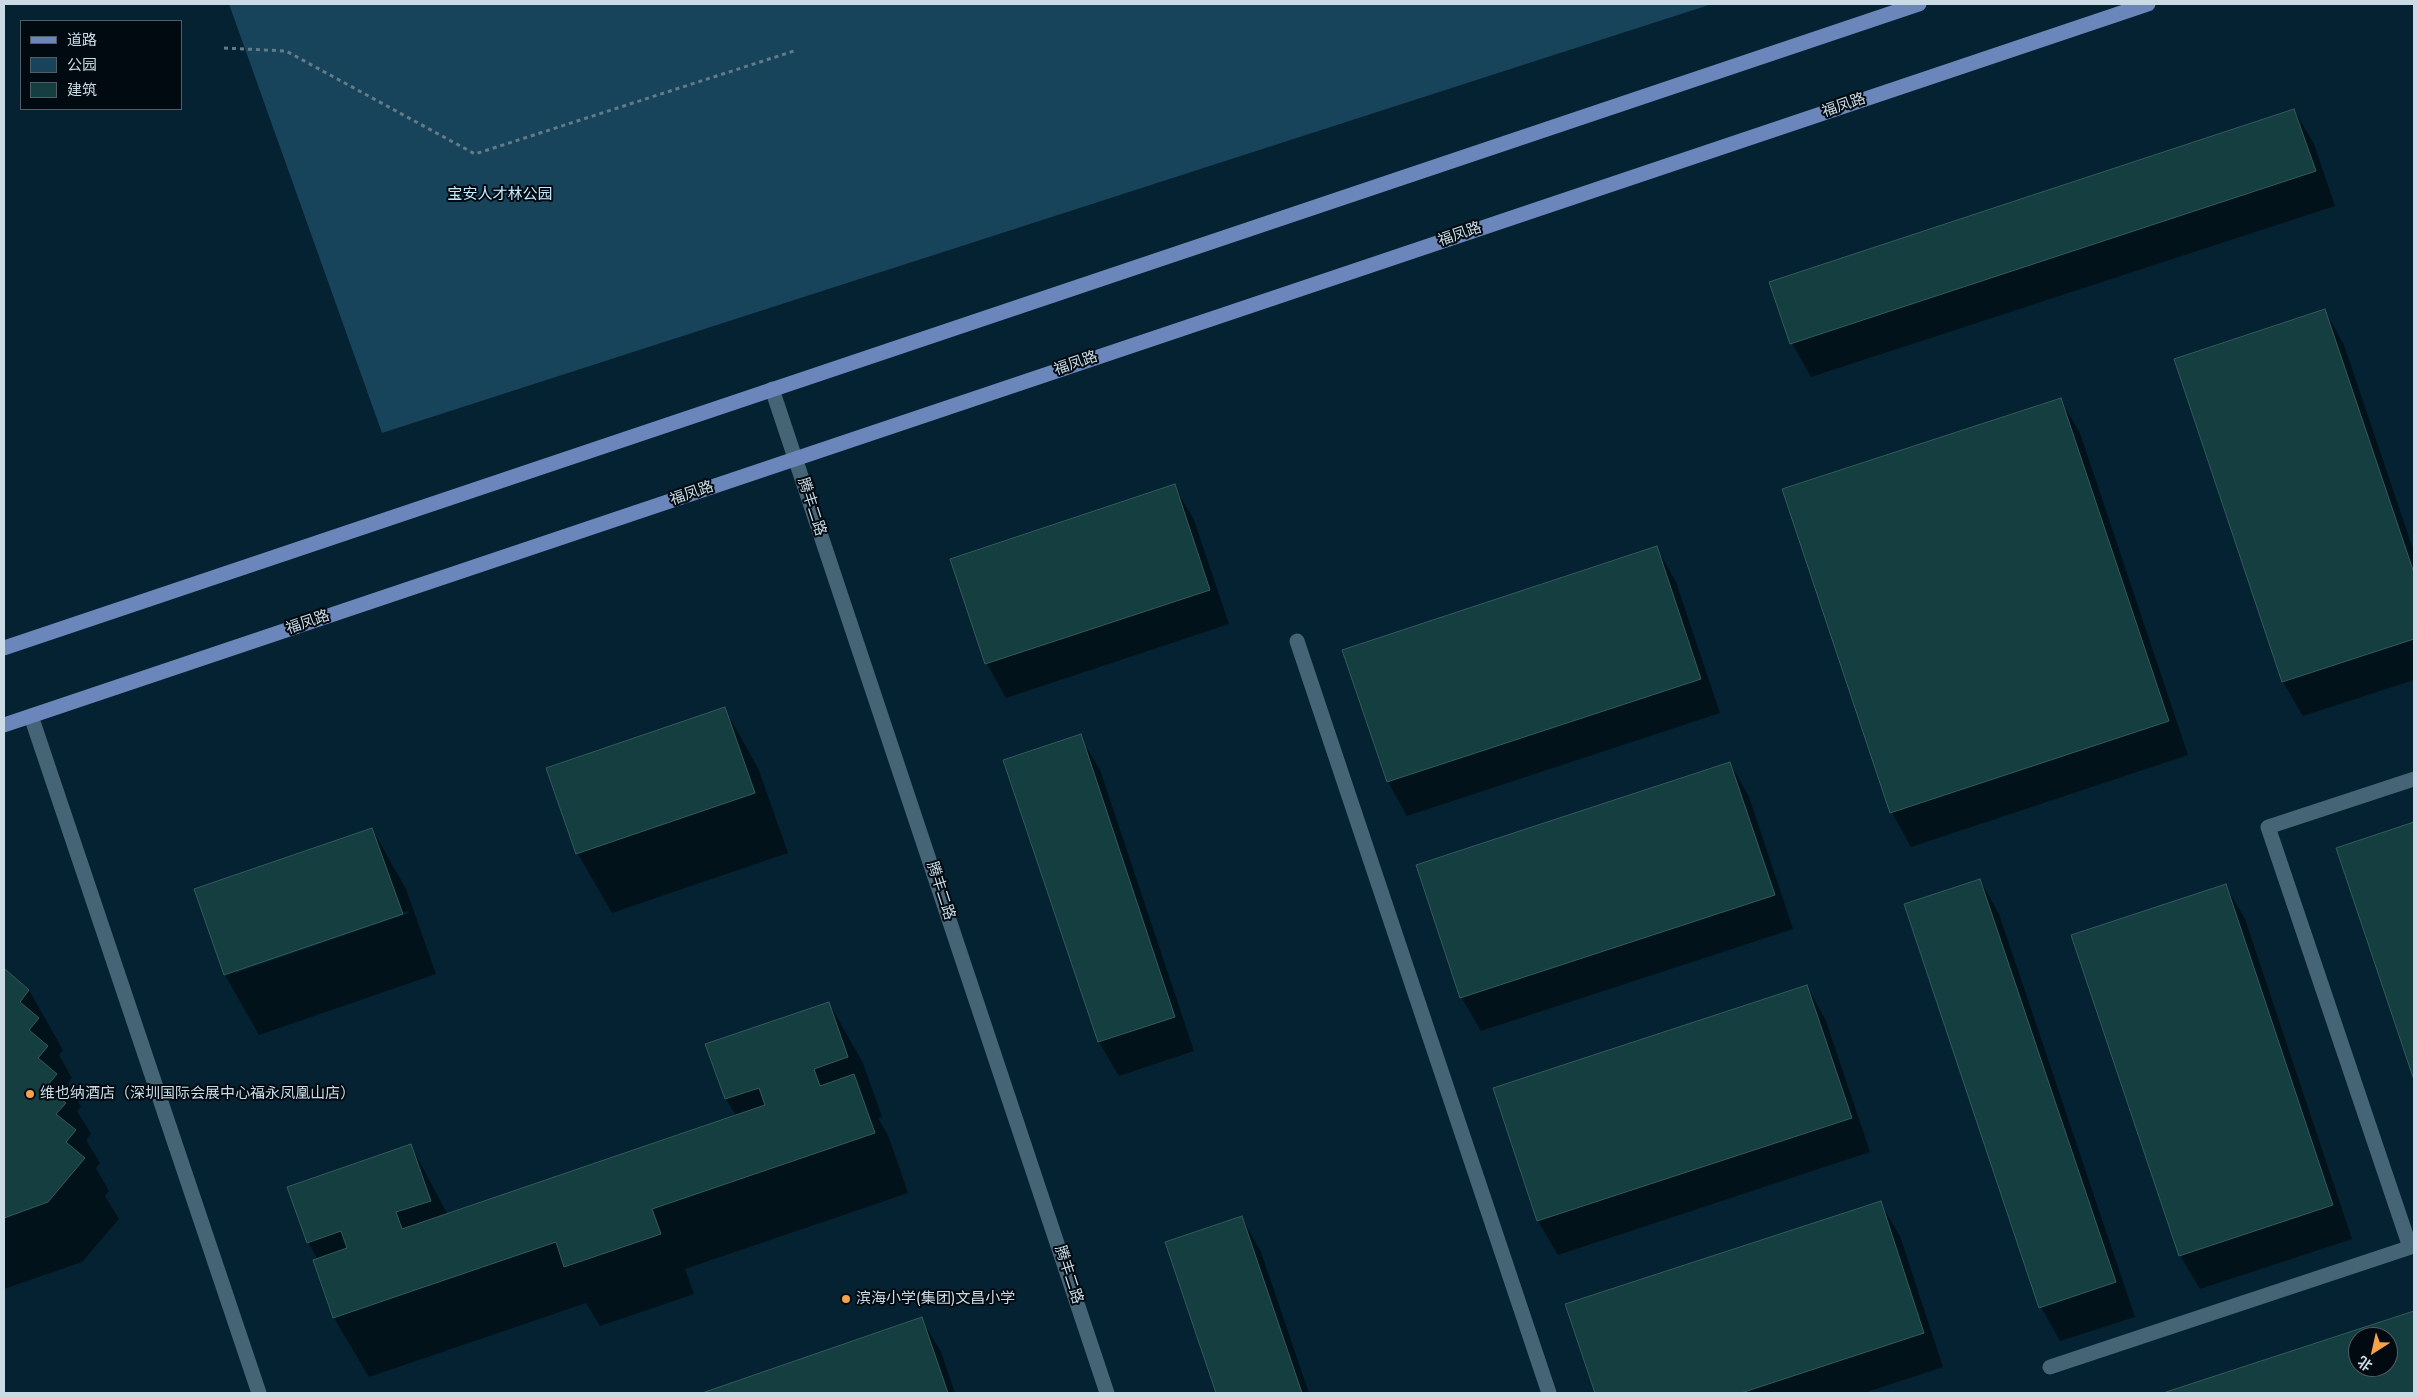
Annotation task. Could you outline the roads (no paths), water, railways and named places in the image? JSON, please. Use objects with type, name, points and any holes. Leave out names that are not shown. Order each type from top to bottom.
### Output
[{"type":"main road","points":[[4,648],[1919,4]]},
{"type":"main road","name":"福凤路","points":[[4,725],[2148,4]]},
{"type":"street","name":"腾丰二路","points":[[772,389],[1107,1393]]},
{"type":"street","points":[[1297,641],[1549,1393]]},
{"type":"street","points":[[30,716],[260,1393]]},
{"type":"street","points":[[2050,1367],[2412,1247],[2268,828],[2414,779]]},
{"type":"place","name":"维也纳酒店（深圳国际会展中心福永凤凰山店）","points":[[30,1094]]},
{"type":"place","name":"滨海小学(集团)文昌小学","points":[[846,1299]]},
{"type":"park label","name":"宝安人才林公园","points":[[500,195]]}]
